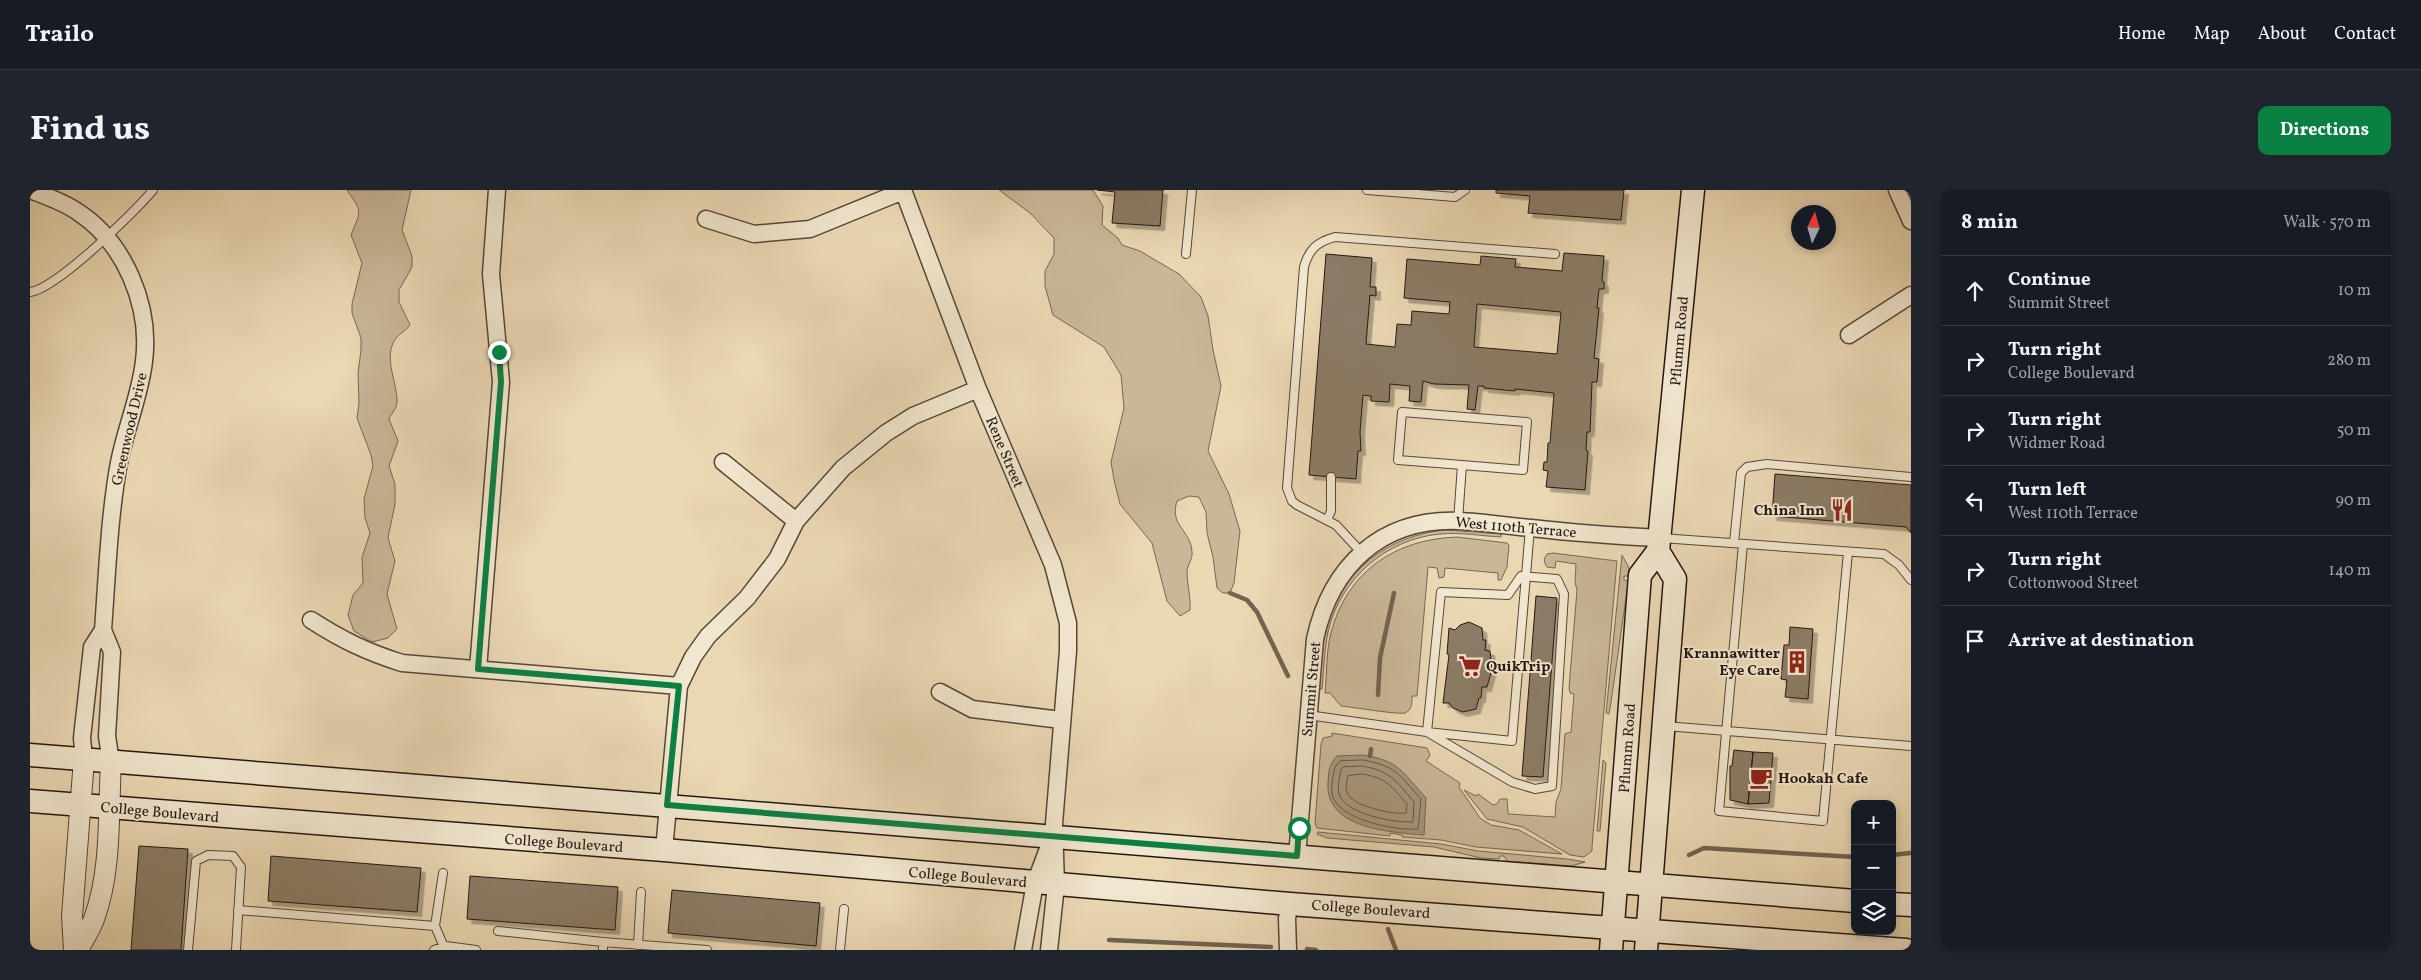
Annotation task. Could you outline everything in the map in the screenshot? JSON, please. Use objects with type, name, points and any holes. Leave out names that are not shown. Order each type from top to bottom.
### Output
[{"type":"main road","name":"Pflumm Road","points":[[1611,950],[1640,575],[1659,545],[1693,190]]},
{"type":"main road","points":[[1647,940],[1675,579],[1659,545]]},
{"type":"main road","points":[[30,755],[1851,901]]},
{"type":"main road","name":"College Boulevard","points":[[30,801],[664,850],[1290,904],[1613,928],[1647,940],[1906,950]]},
{"type":"main road","points":[[1896,904],[1911,906]]},
{"type":"street","name":"Greenwood Drive","points":[[30,190],[79,212],[106,237],[122,259],[134,283],[143,311],[145,338],[142,379],[117,471],[103,630],[92,648],[82,738],[84,759]]},
{"type":"street","points":[[478,669],[501,382],[491,274],[497,190]]},
{"type":"street","points":[[706,219],[754,234],[810,229],[903,190]]},
{"type":"street","name":"Rene Street","points":[[903,190],[978,389],[1053,565],[1068,623],[1068,651],[1053,837],[1046,884],[1023,950]]},
{"type":"street","points":[[1897,190],[1911,222]]},
{"type":"street","points":[[1849,335],[1911,295]]},
{"type":"street","points":[[664,850],[679,686],[693,657],[708,636],[747,598],[777,559],[796,521],[843,468],[886,433],[913,416],[978,389]]},
{"type":"street","points":[[722,462],[796,521]]},
{"type":"street","name":"West 110th Terrace","points":[[1375,543],[1398,531],[1426,523],[1458,521],[1530,528],[1659,545]]},
{"type":"street","name":"Summit Street","points":[[1297,856],[1315,639],[1321,612],[1333,586],[1361,552],[1375,543]]},
{"type":"street","points":[[311,620],[337,637],[367,652],[402,663],[679,686]]},
{"type":"street","name":"Greenwood Drive","points":[[103,630],[112,652],[107,736],[111,762]]},
{"type":"street","points":[[940,692],[972,709],[1061,720]]},
{"type":"street","points":[[76,950],[72,916],[84,759]]},
{"type":"street","points":[[76,950],[94,920],[106,867],[111,762]]},
{"type":"street","name":"Rene Street","points":[[1046,884],[1050,949]]},
{"type":"street","points":[[1288,950],[1287,918],[1290,904]]},
{"type":"lane","points":[[30,292],[51,282],[106,237],[153,190]]},
{"type":"lane","points":[[1186,254],[1192,190]]},
{"type":"lane","points":[[1368,190],[1455,196],[1465,190]]},
{"type":"lane","points":[[1361,552],[1336,525],[1292,501],[1287,488],[1304,267],[1315,245],[1335,237],[1555,254]]},
{"type":"lane","points":[[1402,412],[1527,422],[1523,470],[1462,465],[1398,460],[1402,412]]},
{"type":"lane","points":[[1848,552],[1823,821],[1719,811],[1726,731],[1741,473],[1747,466],[1767,464],[1911,477]]},
{"type":"lane","points":[[1458,521],[1462,465]]},
{"type":"lane","points":[[1327,520],[1332,504],[1331,477]]},
{"type":"lane","points":[[1308,715],[1427,732],[1512,741],[1530,528]]},
{"type":"lane","points":[[1659,545],[1738,544],[1884,554],[1899,565],[1911,580]]},
{"type":"lane","points":[[1521,576],[1556,579],[1564,594],[1552,786],[1535,789],[1512,782],[1427,732],[1441,592],[1508,595],[1521,576]]},
{"type":"lane","points":[[1663,726],[1911,746]]},
{"type":"lane","points":[[188,950],[196,861],[208,855],[233,856],[241,866],[236,950]]},
{"type":"lane","points":[[443,873],[435,926],[444,947]]},
{"type":"lane","points":[[638,944],[641,892]]},
{"type":"lane","points":[[840,950],[844,909]]},
{"type":"lane","points":[[238,910],[435,926]]},
{"type":"lane","points":[[498,931],[603,946],[638,944],[707,950]]},
{"type":"lane","points":[[434,950],[444,947],[471,948],[476,950]]},
{"type":"shaded area","points":[[347,190],[411,190],[402,230],[412,256],[412,267],[399,290],[399,302],[410,325],[396,338],[392,345],[390,360],[397,402],[389,419],[398,441],[389,466],[395,484],[395,504],[388,538],[395,561],[387,594],[397,629],[388,638],[372,642],[354,631],[348,615],[353,595],[363,583],[362,557],[370,533],[365,518],[364,499],[373,466],[371,455],[357,418],[361,338],[352,313],[352,304],[362,263],[351,235],[359,212],[356,203]]},
{"type":"shaded area","points":[[999,190],[1093,190],[1103,206],[1102,225],[1118,238],[1122,245],[1140,251],[1179,274],[1201,297],[1208,316],[1221,386],[1208,451],[1229,494],[1240,531],[1234,583],[1230,593],[1223,593],[1217,588],[1213,557],[1207,533],[1206,512],[1199,497],[1189,496],[1177,501],[1175,509],[1178,522],[1191,545],[1192,557],[1187,571],[1190,610],[1180,616],[1167,601],[1152,543],[1120,504],[1114,480],[1111,462],[1124,408],[1121,375],[1104,347],[1053,315],[1045,286],[1045,271],[1054,254],[1054,238],[1030,213]]},
{"type":"shaded area","points":[[1446,530],[1501,534],[1501,537],[1440,534],[1420,537],[1384,553],[1368,565],[1354,579],[1334,613],[1328,632],[1322,689],[1319,689],[1321,650],[1325,627],[1343,589],[1355,573],[1370,559],[1405,539],[1425,533]]},
{"type":"shaded area","points":[[1457,537],[1507,543],[1509,545],[1507,567],[1501,580],[1498,580],[1498,573],[1445,568],[1444,577],[1439,578],[1437,568],[1428,567],[1417,696],[1412,696],[1410,708],[1407,712],[1401,713],[1341,706],[1330,693],[1325,693],[1328,648],[1339,611],[1349,592],[1377,562],[1395,552],[1414,544],[1435,539]]},
{"type":"shaded area","points":[[1553,553],[1617,561],[1592,851],[1584,857],[1570,855],[1523,827],[1487,819],[1464,790],[1476,796],[1478,794],[1493,805],[1497,804],[1500,799],[1507,799],[1508,814],[1555,817],[1556,802],[1561,789],[1565,734],[1571,732],[1574,694],[1570,693],[1569,688],[1577,590],[1575,582],[1576,564],[1556,561],[1555,568],[1547,567],[1545,558],[1547,554]]},
{"type":"shaded area","points":[[1622,555],[1629,568],[1628,576],[1624,576],[1624,580],[1628,584],[1609,714],[1606,713]]},
{"type":"shaded area","points":[[1332,733],[1427,748],[1430,755],[1426,761],[1460,783],[1459,787],[1480,818],[1491,825],[1519,830],[1562,854],[1476,847],[1441,840],[1402,837],[1402,835],[1390,833],[1390,836],[1317,828],[1315,823],[1321,744],[1323,738],[1332,736]]},
{"type":"shaded area","points":[[1603,760],[1606,763],[1600,831],[1597,831]]},
{"type":"shaded area","points":[[1318,832],[1441,844],[1478,851],[1585,862],[1571,866],[1507,861],[1504,856],[1500,856],[1499,859],[1481,858],[1434,847],[1327,838],[1317,834]]},
{"type":"water","points":[[1363,755],[1393,764],[1426,798],[1424,835],[1395,832],[1362,825],[1348,819],[1337,810],[1330,798],[1328,783],[1330,766],[1337,756]]},
{"type":"building","points":[[1097,190],[1163,190],[1160,226],[1112,223],[1115,192]]},
{"type":"building","points":[[1496,190],[1624,190],[1621,220],[1528,213],[1530,196],[1496,193]]},
{"type":"building","points":[[1564,253],[1604,256],[1602,281],[1604,282],[1604,289],[1599,289],[1594,358],[1599,359],[1597,382],[1592,382],[1590,432],[1587,432],[1586,450],[1588,451],[1585,490],[1546,487],[1548,471],[1543,470],[1544,462],[1547,462],[1548,443],[1550,443],[1554,393],[1515,389],[1515,391],[1478,386],[1475,410],[1467,409],[1469,385],[1434,384],[1423,381],[1421,402],[1409,401],[1410,386],[1390,384],[1389,402],[1371,401],[1371,396],[1363,395],[1360,432],[1361,451],[1358,451],[1356,479],[1309,475],[1326,254],[1372,258],[1370,287],[1376,287],[1376,296],[1370,295],[1366,344],[1395,347],[1397,324],[1411,325],[1412,311],[1449,314],[1450,302],[1404,298],[1407,259],[1480,265],[1481,256],[1516,259],[1515,267],[1562,271]],"holes":[[[1477,304],[1561,312],[1557,354],[1474,347]]]},
{"type":"building","points":[[1775,474],[1911,485],[1911,533],[1906,527],[1772,516]]},
{"type":"building","name":"QuikTrip","points":[[1536,596],[1557,598],[1543,777],[1522,776]]},
{"type":"building","name":"QuikTrip","points":[[1469,622],[1482,628],[1483,640],[1486,640],[1485,650],[1490,651],[1492,669],[1487,687],[1482,687],[1481,698],[1479,698],[1476,709],[1463,712],[1453,708],[1449,703],[1443,703],[1449,655],[1447,654],[1449,628],[1455,630],[1460,625]]},
{"type":"building","name":"Krannawitter Eye Care","points":[[1790,627],[1813,629],[1808,699],[1785,697],[1787,680],[1781,679],[1784,645],[1789,645]]},
{"type":"building","points":[[1734,750],[1753,752],[1748,804],[1730,800],[1730,766],[1732,766]]},
{"type":"building","name":"Hookah Cafe","points":[[1753,752],[1773,753],[1769,803],[1748,804]]},
{"type":"building","points":[[139,846],[188,849],[181,950],[131,950]]},
{"type":"building","points":[[271,856],[421,868],[417,912],[268,901]]},
{"type":"building","points":[[470,876],[618,887],[615,930],[467,919]]},
{"type":"building","points":[[672,890],[820,903],[816,946],[668,933]]},
{"type":"waterway","points":[[1230,593],[1247,600],[1257,612],[1288,676]]},
{"type":"waterway","points":[[1378,695],[1380,658],[1394,593]]},
{"type":"waterway","points":[[1370,756],[1371,749]]},
{"type":"waterway","points":[[1689,855],[1704,848],[1851,857]]},
{"type":"waterway","points":[[1896,855],[1910,853]]},
{"type":"waterway","points":[[1388,929],[1396,950]]},
{"type":"waterway","points":[[1109,940],[1271,947]]},
{"type":"waterway","points":[[1307,949],[1316,950]]},
{"type":"place","name":"China Inn","points":[[1842,510]]},
{"type":"place","name":"Krannawitter Eye Care","points":[[1797,662]]},
{"type":"place","name":"QuikTrip","points":[[1470,666]]},
{"type":"place","name":"Hookah Cafe","points":[[1761,778]]},
{"type":"route","points":[[499,352],[501,382],[478,669],[679,686],[667,805],[1297,856],[1299,828]]}]
